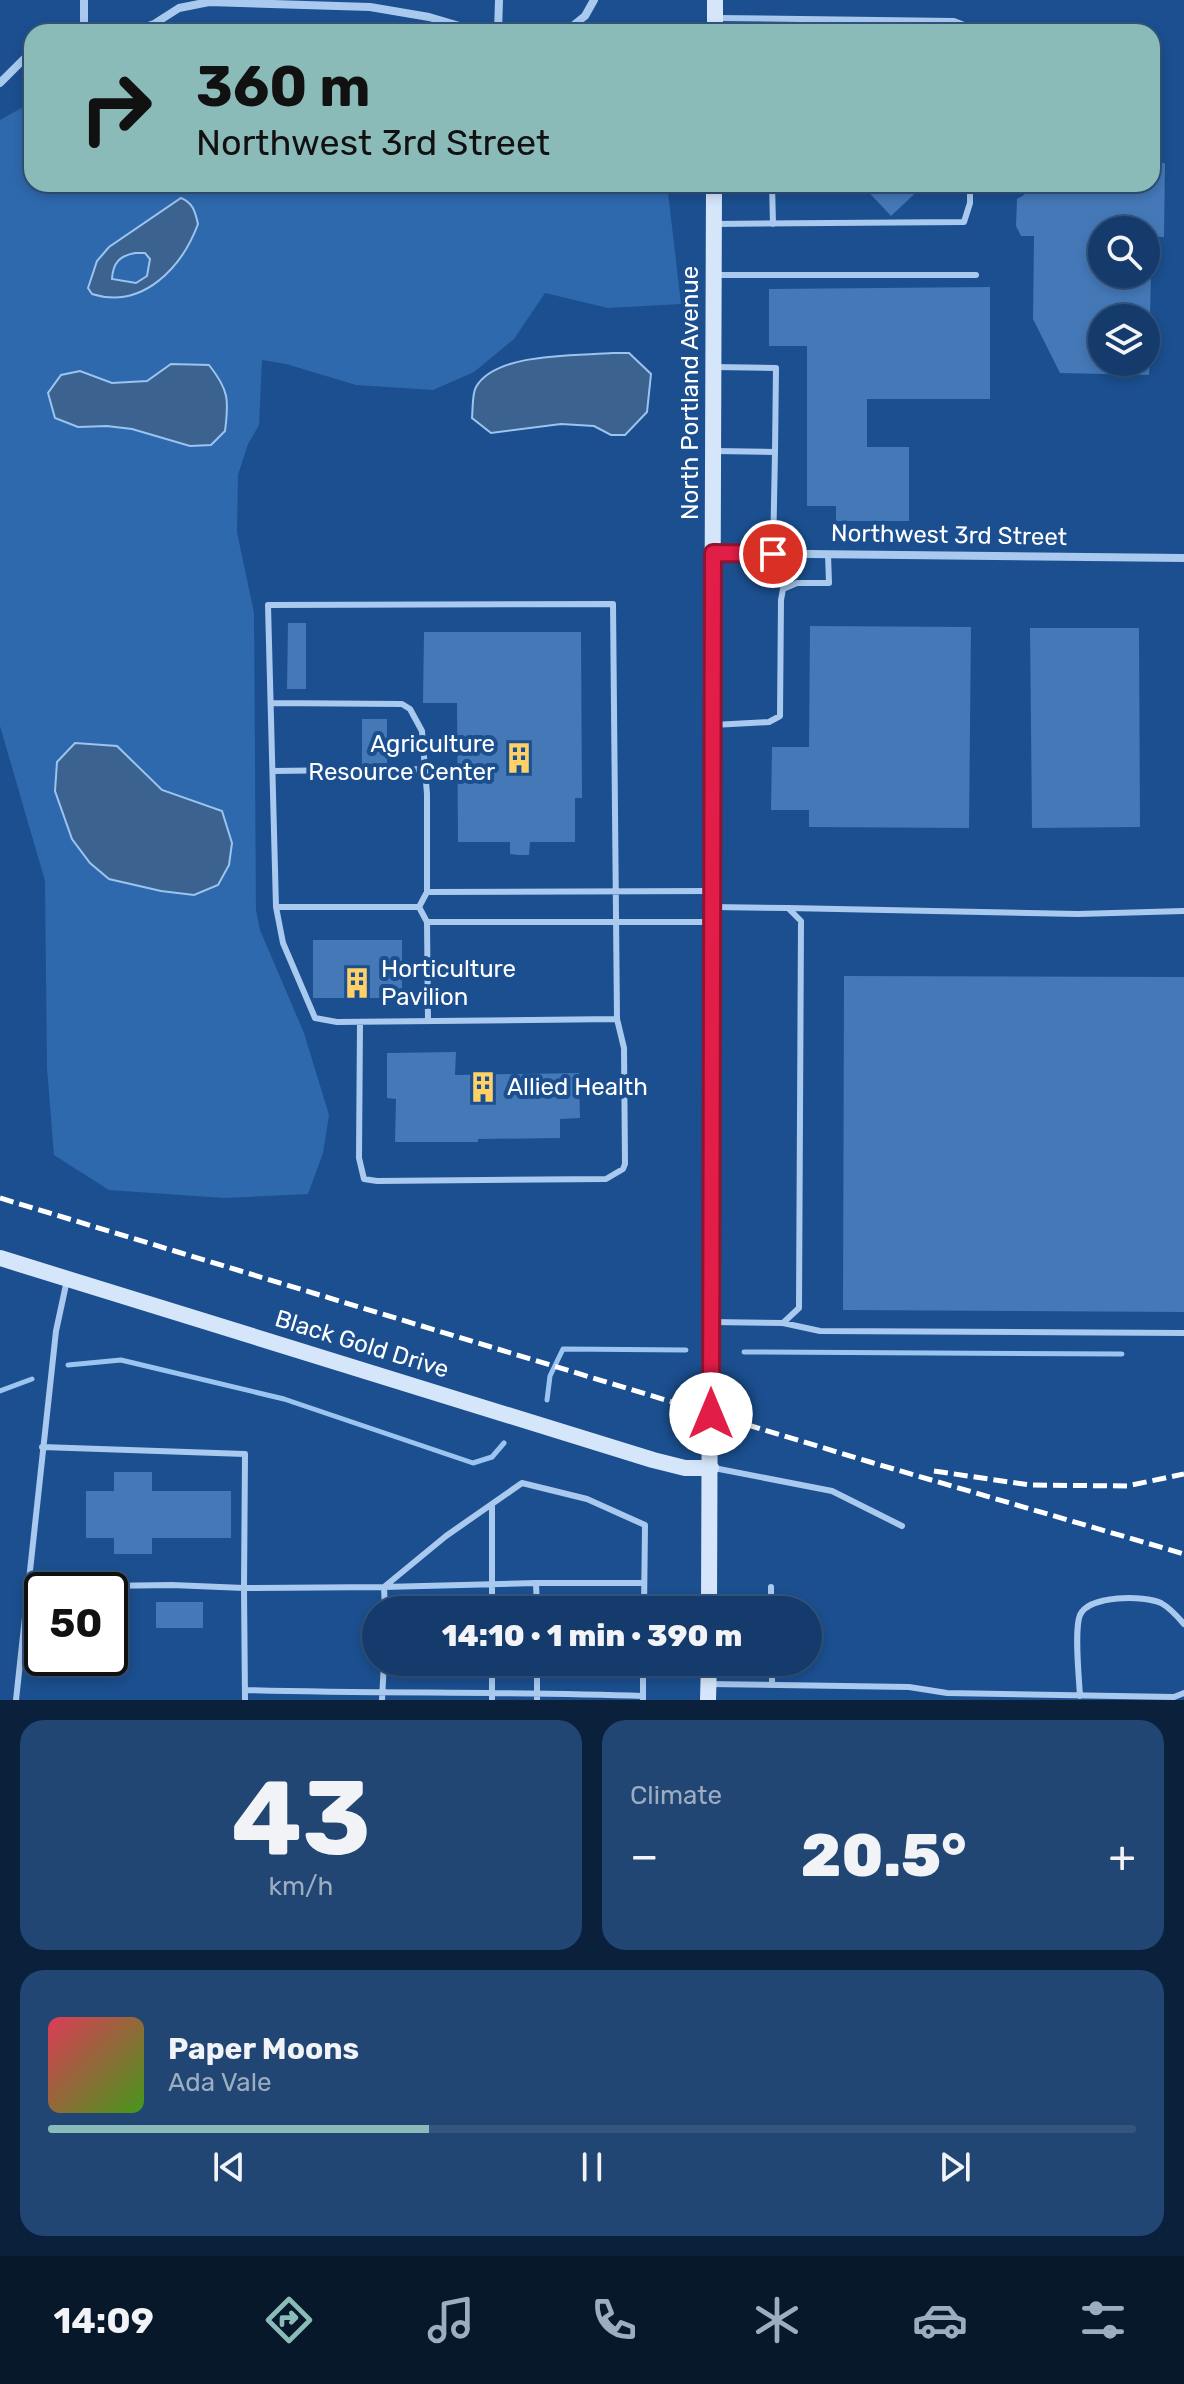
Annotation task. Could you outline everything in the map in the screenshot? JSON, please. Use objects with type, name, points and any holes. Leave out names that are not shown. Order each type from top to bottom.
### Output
[{"type":"main road","points":[[715,0],[715,24]]},
{"type":"main road","name":"North Portland Avenue","points":[[709,1596],[714,192]]},
{"type":"main road","name":"Black Gold Drive","points":[[0,1258],[653,1460],[685,1468],[711,1468]]},
{"type":"street","points":[[84,0],[84,24]]},
{"type":"street","points":[[498,24],[499,0]]},
{"type":"street","points":[[575,24],[585,16],[594,0]]},
{"type":"street","points":[[152,24],[179,8],[209,2],[370,7],[453,24]]},
{"type":"street","points":[[0,83],[24,59]]},
{"type":"street","name":"Northwest 3rd Street","points":[[713,553],[1184,558]]},
{"type":"lane","points":[[806,24],[810,20]]},
{"type":"lane","points":[[734,24],[810,20],[954,21],[962,24]]},
{"type":"lane","points":[[772,192],[773,224]]},
{"type":"lane","points":[[714,224],[964,222],[970,192]]},
{"type":"lane","points":[[714,275],[976,275]]},
{"type":"lane","points":[[714,367],[776,368],[773,554]]},
{"type":"lane","points":[[714,451],[775,452]]},
{"type":"lane","points":[[713,725],[769,722],[780,716],[783,589],[797,583],[829,583],[828,554]]},
{"type":"lane","points":[[360,1022],[359,1158],[364,1179],[606,1179],[618,1174],[625,1164],[624,1048],[617,1019],[613,604],[268,605],[276,907],[283,943],[315,1018],[337,1022],[617,1019]]},
{"type":"lane","points":[[271,703],[402,704],[410,709],[422,731],[427,794],[427,892],[419,907]]},
{"type":"lane","points":[[273,771],[425,769]]},
{"type":"lane","points":[[427,892],[615,891],[713,907]]},
{"type":"lane","points":[[276,907],[419,907]]},
{"type":"lane","points":[[419,907],[427,922],[428,1021]]},
{"type":"lane","points":[[427,922],[615,921],[713,907],[1078,914],[1184,911]]},
{"type":"lane","points":[[783,1323],[799,1308],[801,921],[788,908]]},
{"type":"lane","points":[[30,1572],[56,1331],[67,1280]]},
{"type":"lane","points":[[711,1322],[783,1323],[820,1331],[1184,1333]]},
{"type":"lane","points":[[42,1447],[245,1454],[245,1700]]},
{"type":"lane","points":[[711,1468],[832,1491],[902,1526]]},
{"type":"lane","points":[[384,1587],[446,1536],[522,1483],[587,1499],[645,1525],[644,1596]]},
{"type":"lane","points":[[492,1504],[492,1596]]},
{"type":"lane","points":[[536,1583],[536,1596]]},
{"type":"lane","points":[[128,1586],[244,1588],[644,1583]]},
{"type":"lane","points":[[384,1587],[384,1596]]},
{"type":"lane","points":[[771,1587],[771,1596]]},
{"type":"lane","points":[[1080,1696],[1078,1623],[1083,1610],[1092,1603],[1104,1599],[1146,1599],[1161,1603],[1184,1624]]},
{"type":"lane","points":[[16,1700],[24,1630]]},
{"type":"lane","points":[[382,1697],[383,1676]]},
{"type":"lane","points":[[492,1676],[492,1697]]},
{"type":"lane","points":[[245,1690],[382,1697],[643,1698],[643,1676]]},
{"type":"lane","points":[[772,1676],[772,1685]]},
{"type":"lane","points":[[708,1692],[772,1685],[909,1687],[947,1693],[1080,1696],[1174,1697],[1184,1693]]},
{"type":"shaded area","points":[[24,106],[24,192],[668,192],[681,304],[608,308],[545,293],[514,339],[474,372],[433,390],[356,385],[262,360],[259,425],[248,444],[238,475],[237,532],[254,613],[256,910],[260,930],[304,1033],[329,1115],[323,1153],[308,1194],[224,1198],[109,1190],[54,1155],[47,1068],[45,881],[0,726],[0,120]]},
{"type":"shaded area","points":[[181,198],[194,211],[198,224],[182,255],[158,281],[144,290],[128,296],[92,294],[88,288],[97,261],[109,247]],"holes":[[[145,253],[150,259],[147,276],[136,283],[112,279],[115,265],[121,258]]]},
{"type":"shaded area","points":[[629,353],[651,374],[647,412],[625,435],[611,435],[594,426],[561,424],[491,433],[472,418],[476,387],[501,367],[538,358]]},
{"type":"shaded area","points":[[171,364],[209,365],[224,389],[227,403],[225,431],[211,445],[190,446],[132,429],[78,427],[55,418],[48,393],[61,375],[80,371],[112,383],[147,381]]},
{"type":"shaded area","points":[[75,743],[117,746],[162,790],[222,811],[232,843],[229,865],[218,885],[194,895],[161,891],[109,879],[90,863],[72,839],[55,791],[57,762]]},
{"type":"building","points":[[1160,163],[1165,163],[1164,237],[1160,237],[1160,216],[1088,216],[1088,288],[1151,288],[1150,304],[1088,304],[1088,374],[1060,373],[1033,319],[1034,236],[1021,236],[1016,226],[1017,199],[1024,192],[1160,192]]},
{"type":"building","points":[[868,192],[916,192],[891,216]]},
{"type":"building","points":[[990,287],[990,399],[867,399],[867,447],[909,447],[909,521],[836,521],[836,506],[807,506],[807,346],[769,346],[769,289]]},
{"type":"building","points":[[288,623],[306,623],[306,689],[287,689]]},
{"type":"building","points":[[810,626],[971,627],[969,828],[809,827],[809,810],[771,810],[772,747],[809,747]]},
{"type":"building","points":[[1030,628],[1139,628],[1140,827],[1032,828]]},
{"type":"building","points":[[424,632],[581,632],[582,798],[575,798],[575,842],[530,842],[529,855],[519,855],[510,854],[510,842],[458,842],[457,703],[423,703]]},
{"type":"building","points":[[362,719],[387,719],[387,764],[362,764]]},
{"type":"building","name":"Horticulture Pavilion","points":[[313,940],[402,940],[402,998],[313,998]]},
{"type":"building","points":[[844,976],[1184,977],[1184,1312],[843,1310]]},
{"type":"building","name":"Allied Health","points":[[456,1052],[455,1075],[579,1073],[580,1118],[560,1119],[560,1138],[395,1142],[396,1099],[387,1098],[387,1053]]},
{"type":"building","points":[[114,1472],[152,1472],[152,1491],[231,1491],[231,1538],[152,1538],[152,1554],[114,1554],[114,1538],[86,1538],[86,1491],[114,1491]]},
{"type":"building","points":[[156,1602],[203,1602],[203,1628],[156,1628]]},
{"type":"waterway","points":[[547,1400],[550,1376],[563,1349],[686,1350]]},
{"type":"waterway","points":[[744,1352],[1122,1354]]},
{"type":"waterway","points":[[68,1365],[121,1360],[284,1399],[473,1463],[492,1457],[504,1443]]},
{"type":"waterway","points":[[0,1391],[32,1379]]},
{"type":"railway","points":[[0,1198],[1184,1554]]},
{"type":"railway","points":[[934,1471],[1030,1485],[1127,1486],[1184,1474]]},
{"type":"place","name":"Agriculture Resource Center","points":[[519,758]]},
{"type":"place","name":"Horticulture Pavilion","points":[[357,983]]},
{"type":"place","name":"Allied Health","points":[[483,1087]]},
{"type":"route","points":[[711,1414],[713,553],[773,554]]}]
